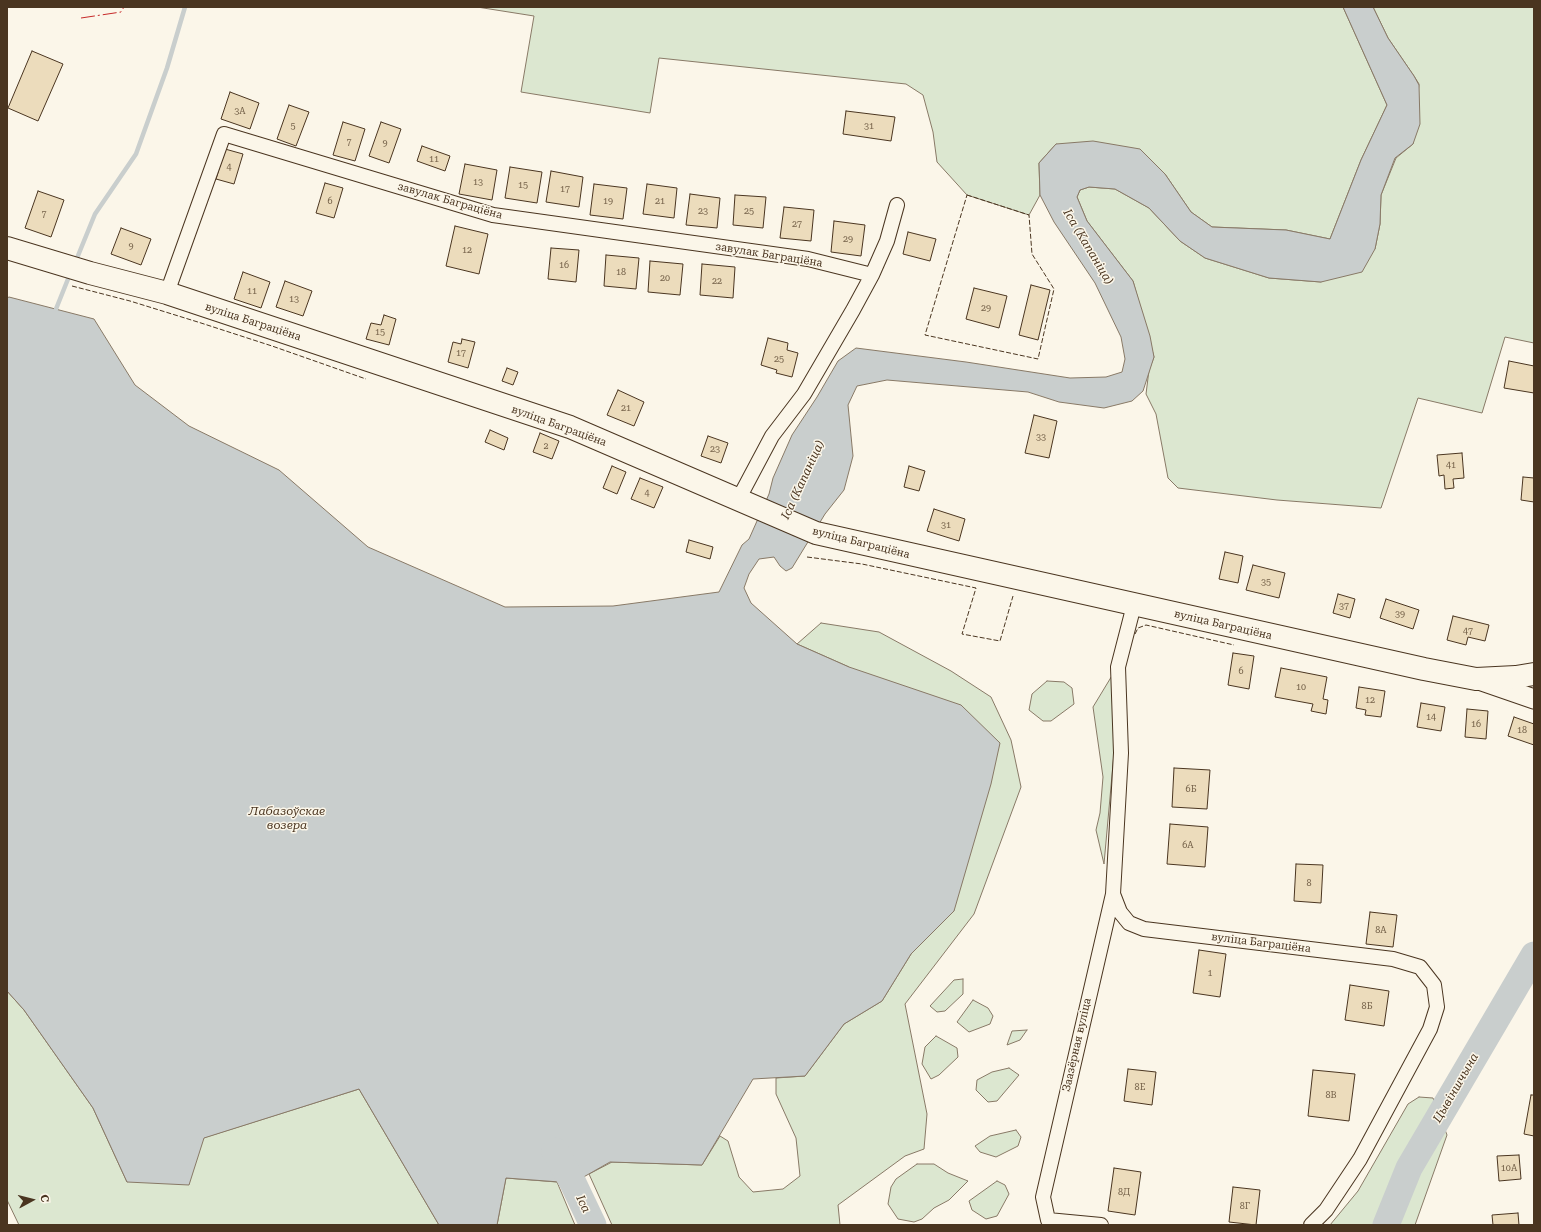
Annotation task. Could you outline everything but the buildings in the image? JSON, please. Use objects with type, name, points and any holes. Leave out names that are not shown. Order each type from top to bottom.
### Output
[{"type":"highway","name":"вуліца Баграціёна","points":[[7,248],[47,261],[167,293],[570,427],[759,510],[816,533],[1424,669],[1476,679],[1516,677],[1534,674]]},
{"type":"main road","points":[[1476,679],[1534,699]]},
{"type":"street","name":"завулак Баграціёна","points":[[167,293],[224,134],[493,216],[808,259],[872,275]]},
{"type":"street","points":[[738,500],[772,436],[804,394],[872,275],[887,241],[898,205]]},
{"type":"street","name":"вуліца Баграціёна","points":[[1134,605],[1118,667],[1120,753],[1113,894],[1120,912],[1130,923],[1144,929],[1393,958],[1420,967],[1434,985],[1437,1007],[1430,1029],[1360,1158],[1326,1210],[1311,1225]]},
{"type":"street","name":"Заазёрная вуліца","points":[[1101,1225],[1048,1220],[1042,1198],[1113,894]]},
{"type":"green space","points":[[477,7],[1343,7],[1387,105],[1361,160],[1330,239],[1286,230],[1212,227],[1191,212],[1165,174],[1056,144],[1039,163],[1040,195],[1029,215],[967,195],[937,162],[933,132],[923,95],[906,84],[659,58],[650,113],[521,92],[534,16]]},
{"type":"green space","points":[[1373,7],[1534,7],[1534,343],[1505,337],[1482,413],[1418,398],[1381,508],[1277,500],[1178,488],[1168,478],[1156,414],[1146,394],[1149,370],[1154,357],[1133,281],[1087,221],[1077,197],[1080,190],[1089,187],[1115,189],[1149,208],[1180,241],[1205,258],[1269,278],[1321,282],[1375,249],[1380,224],[1381,195],[1396,158],[1413,144],[1419,84],[1388,38]]},
{"type":"green space","points":[[821,623],[879,632],[951,671],[991,697],[1011,740],[1021,787],[974,914],[905,1004],[927,1114],[924,1149],[905,1156],[838,1205],[840,1225],[612,1225],[589,1174],[612,1162],[702,1165],[720,1136],[728,1141],[739,1177],[753,1192],[783,1189],[800,1176],[796,1138],[776,1094],[776,1078],[805,1076],[844,1024],[882,1001],[911,954],[954,911],[849,667],[797,644]]},
{"type":"green space","points":[[1113,674],[1114,753],[1104,864],[1096,830],[1100,813],[1103,777],[1093,707]]},
{"type":"green space","points":[[1047,681],[1064,682],[1072,688],[1074,704],[1051,721],[1043,721],[1029,710],[1032,694]]},
{"type":"green space","points":[[963,979],[963,994],[945,1011],[937,1012],[930,1006],[954,980]]},
{"type":"green space","points":[[7,991],[24,1010],[93,1108],[127,1182],[203,1138],[359,1089],[439,1225],[19,1225],[7,1200]]},
{"type":"green space","points":[[973,1000],[988,1008],[993,1016],[990,1024],[969,1032],[957,1022]]},
{"type":"green space","points":[[1027,1030],[1020,1040],[1007,1045],[1012,1031]]},
{"type":"green space","points":[[936,1036],[957,1048],[958,1057],[939,1075],[931,1079],[922,1064],[925,1047]]},
{"type":"green space","points":[[1009,1068],[1019,1075],[997,1101],[988,1102],[976,1090],[977,1080],[992,1072]]},
{"type":"green space","points":[[1419,1097],[1433,1098],[1447,1135],[1415,1225],[1330,1225],[1358,1191],[1408,1104]]},
{"type":"green space","points":[[1016,1130],[1021,1137],[1018,1146],[996,1157],[980,1152],[975,1146],[990,1136]]},
{"type":"green space","points":[[917,1164],[934,1164],[948,1173],[968,1181],[949,1200],[934,1208],[922,1219],[914,1222],[898,1219],[888,1204],[891,1187],[896,1179]]},
{"type":"green space","points":[[506,1178],[557,1182],[575,1225],[497,1225]]},
{"type":"green space","points":[[997,1181],[1005,1185],[1009,1194],[997,1216],[986,1219],[972,1210],[969,1201]]},
{"type":"water","name":"Лабазоўскае возера","points":[[1343,7],[1373,7],[1388,38],[1419,85],[1420,124],[1413,144],[1395,158],[1381,195],[1380,224],[1375,249],[1362,272],[1321,282],[1269,278],[1205,258],[1180,241],[1149,208],[1115,189],[1089,187],[1080,190],[1077,197],[1087,221],[1133,281],[1150,336],[1154,357],[1143,391],[1132,401],[1104,408],[1059,402],[1028,392],[887,380],[857,386],[848,405],[853,456],[844,490],[825,514],[792,568],[786,571],[780,566],[774,557],[759,559],[749,574],[744,588],[751,603],[797,644],[849,667],[961,705],[1000,743],[991,784],[954,911],[911,954],[882,1001],[844,1024],[805,1076],[753,1079],[702,1165],[610,1162],[573,1183],[506,1178],[497,1225],[439,1225],[359,1089],[204,1138],[189,1185],[127,1182],[93,1108],[24,1010],[7,991],[7,298],[9,297],[94,319],[135,385],[189,426],[279,470],[368,547],[505,607],[613,606],[719,592],[742,545],[749,539],[769,494],[773,478],[792,435],[838,361],[856,348],[966,362],[1070,378],[1106,377],[1122,372],[1125,359],[1121,337],[1095,283],[1054,222],[1040,195],[1039,163],[1056,144],[1093,141],[1140,149],[1165,174],[1191,212],[1212,227],[1286,230],[1330,239],[1361,160],[1387,105]]},
{"type":"waterway","points":[[75,263],[95,214],[136,154],[167,68],[185,7]]},
{"type":"waterway","points":[[56,309],[70,274]]},
{"type":"waterway","name":"Цывіншчына","points":[[1386,1225],[1409,1168],[1534,955]]},
{"type":"waterway","name":"Іса","points":[[555,1151],[573,1183],[593,1225]]},
{"type":"fence","points":[[967,195],[1029,215],[1032,254],[1054,289],[1038,359],[925,335],[967,195]]},
{"type":"fence","points":[[72,286],[130,301],[201,323],[366,379]]},
{"type":"fence","points":[[807,557],[862,564],[976,588],[962,634],[1000,641],[1013,596]]},
{"type":"fence","points":[[1135,634],[1138,628],[1146,625],[1234,645]]},
{"type":"power","points":[[81,18],[121,12],[124,7]]},
{"type":"water label","name":"Іса (Капаніца)","points":[[1088,247]]},
{"type":"water label","name":"Іса (Капаніца)","points":[[803,480]]}]
